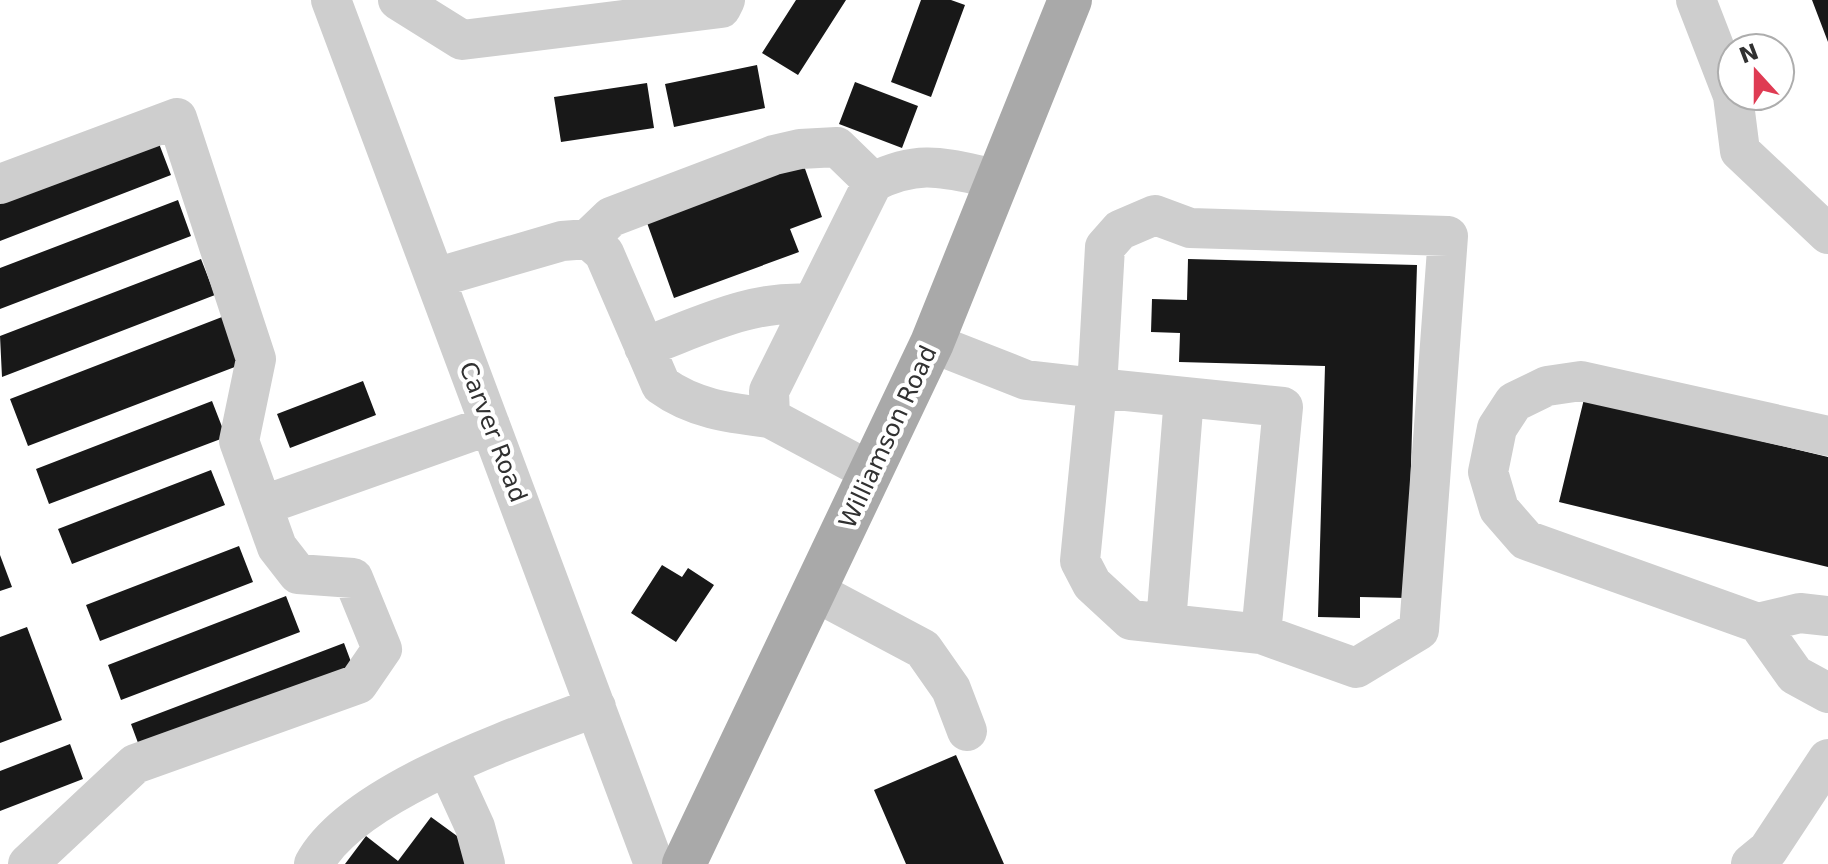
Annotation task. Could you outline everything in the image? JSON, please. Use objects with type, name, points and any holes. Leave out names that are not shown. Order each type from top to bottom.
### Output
[{"type":"main road","name":"Williamson Road","points":[[684,864],[932,343],[1070,0]]},
{"type":"street","points":[[333,4],[387,0]]},
{"type":"street","points":[[398,0],[462,40],[721,8],[725,0]]},
{"type":"street","points":[[1696,0],[1716,53]]},
{"type":"street","name":"Carver Road","points":[[333,4],[654,864]]},
{"type":"street","points":[[1734,112],[1740,151],[1828,234]]},
{"type":"street","points":[[0,184],[177,118],[256,359],[239,441],[277,547],[298,574],[353,578],[382,649],[358,684],[135,764],[28,864]]},
{"type":"street","points":[[435,278],[562,241],[588,239],[611,217],[774,155],[800,149],[837,147],[873,182]]},
{"type":"street","points":[[770,418],[769,391],[873,182],[901,168],[930,166],[997,179]]},
{"type":"street","points":[[1155,215],[1190,228],[1448,236],[1419,630],[1356,668],[1261,634],[1131,620],[1092,584],[1080,561],[1097,388],[1105,247],[1120,230],[1155,215]]},
{"type":"street","points":[[588,239],[604,253],[661,385],[678,397],[710,410],[770,418],[871,472]]},
{"type":"street","points":[[644,347],[757,305],[784,302],[812,304]]},
{"type":"street","points":[[932,343],[1026,380],[1283,407],[1261,634]]},
{"type":"street","points":[[1828,436],[1581,381],[1547,386],[1514,402],[1497,428],[1488,472],[1499,509],[1526,540],[1758,623],[1800,613],[1828,616]]},
{"type":"street","points":[[1166,623],[1184,397]]},
{"type":"street","points":[[264,505],[490,425]]},
{"type":"street","points":[[814,591],[923,649],[951,689],[967,731]]},
{"type":"street","points":[[1758,623],[1795,675],[1828,693]]},
{"type":"street","points":[[314,864],[323,848],[375,804],[495,745],[596,707]]},
{"type":"street","points":[[1751,864],[1768,850],[1827,762]]},
{"type":"street","points":[[448,768],[475,827],[485,864]]},
{"type":"building","points":[[796,0],[846,0],[798,75],[762,53]]},
{"type":"building","points":[[921,0],[951,0],[965,5],[931,97],[891,82]]},
{"type":"building","points":[[1812,0],[1828,0],[1828,42]]},
{"type":"building","points":[[757,65],[765,108],[674,127],[665,84]]},
{"type":"building","points":[[855,82],[918,106],[902,148],[839,124]]},
{"type":"building","points":[[647,83],[654,128],[561,142],[554,97]]},
{"type":"building","points":[[158,141],[171,175],[0,241],[0,201]]},
{"type":"building","points":[[803,163],[822,217],[790,229],[799,252],[674,298],[646,220]]},
{"type":"building","points":[[178,200],[191,236],[0,309],[0,268]]},
{"type":"building","points":[[201,259],[215,295],[2,377],[0,336]]},
{"type":"building","points":[[1188,259],[1417,265],[1407,598],[1360,597],[1360,618],[1318,617],[1325,366],[1179,362],[1180,333],[1151,332],[1152,299],[1187,300]]},
{"type":"building","points":[[222,317],[240,365],[28,446],[10,399]]},
{"type":"building","points":[[363,381],[376,415],[290,448],[277,414]]},
{"type":"building","points":[[1584,399],[1828,457],[1828,567],[1559,502]]},
{"type":"building","points":[[212,401],[226,437],[49,504],[36,469]]},
{"type":"building","points":[[211,470],[225,505],[72,564],[58,529]]},
{"type":"building","points":[[239,546],[253,582],[100,641],[86,605]]},
{"type":"building","points":[[0,555],[12,587],[0,591]]},
{"type":"building","points":[[662,565],[682,577],[688,568],[714,585],[676,642],[631,613]]},
{"type":"building","points":[[286,596],[300,632],[121,700],[108,665]]},
{"type":"building","points":[[27,627],[62,720],[0,743],[0,637]]},
{"type":"building","points":[[344,643],[357,678],[144,759],[131,724]]},
{"type":"building","points":[[70,744],[83,779],[0,811],[0,771]]},
{"type":"building","points":[[956,755],[1004,864],[906,864],[874,790]]},
{"type":"building","points":[[431,817],[479,852],[470,864],[345,864],[366,836],[398,861]]}]
